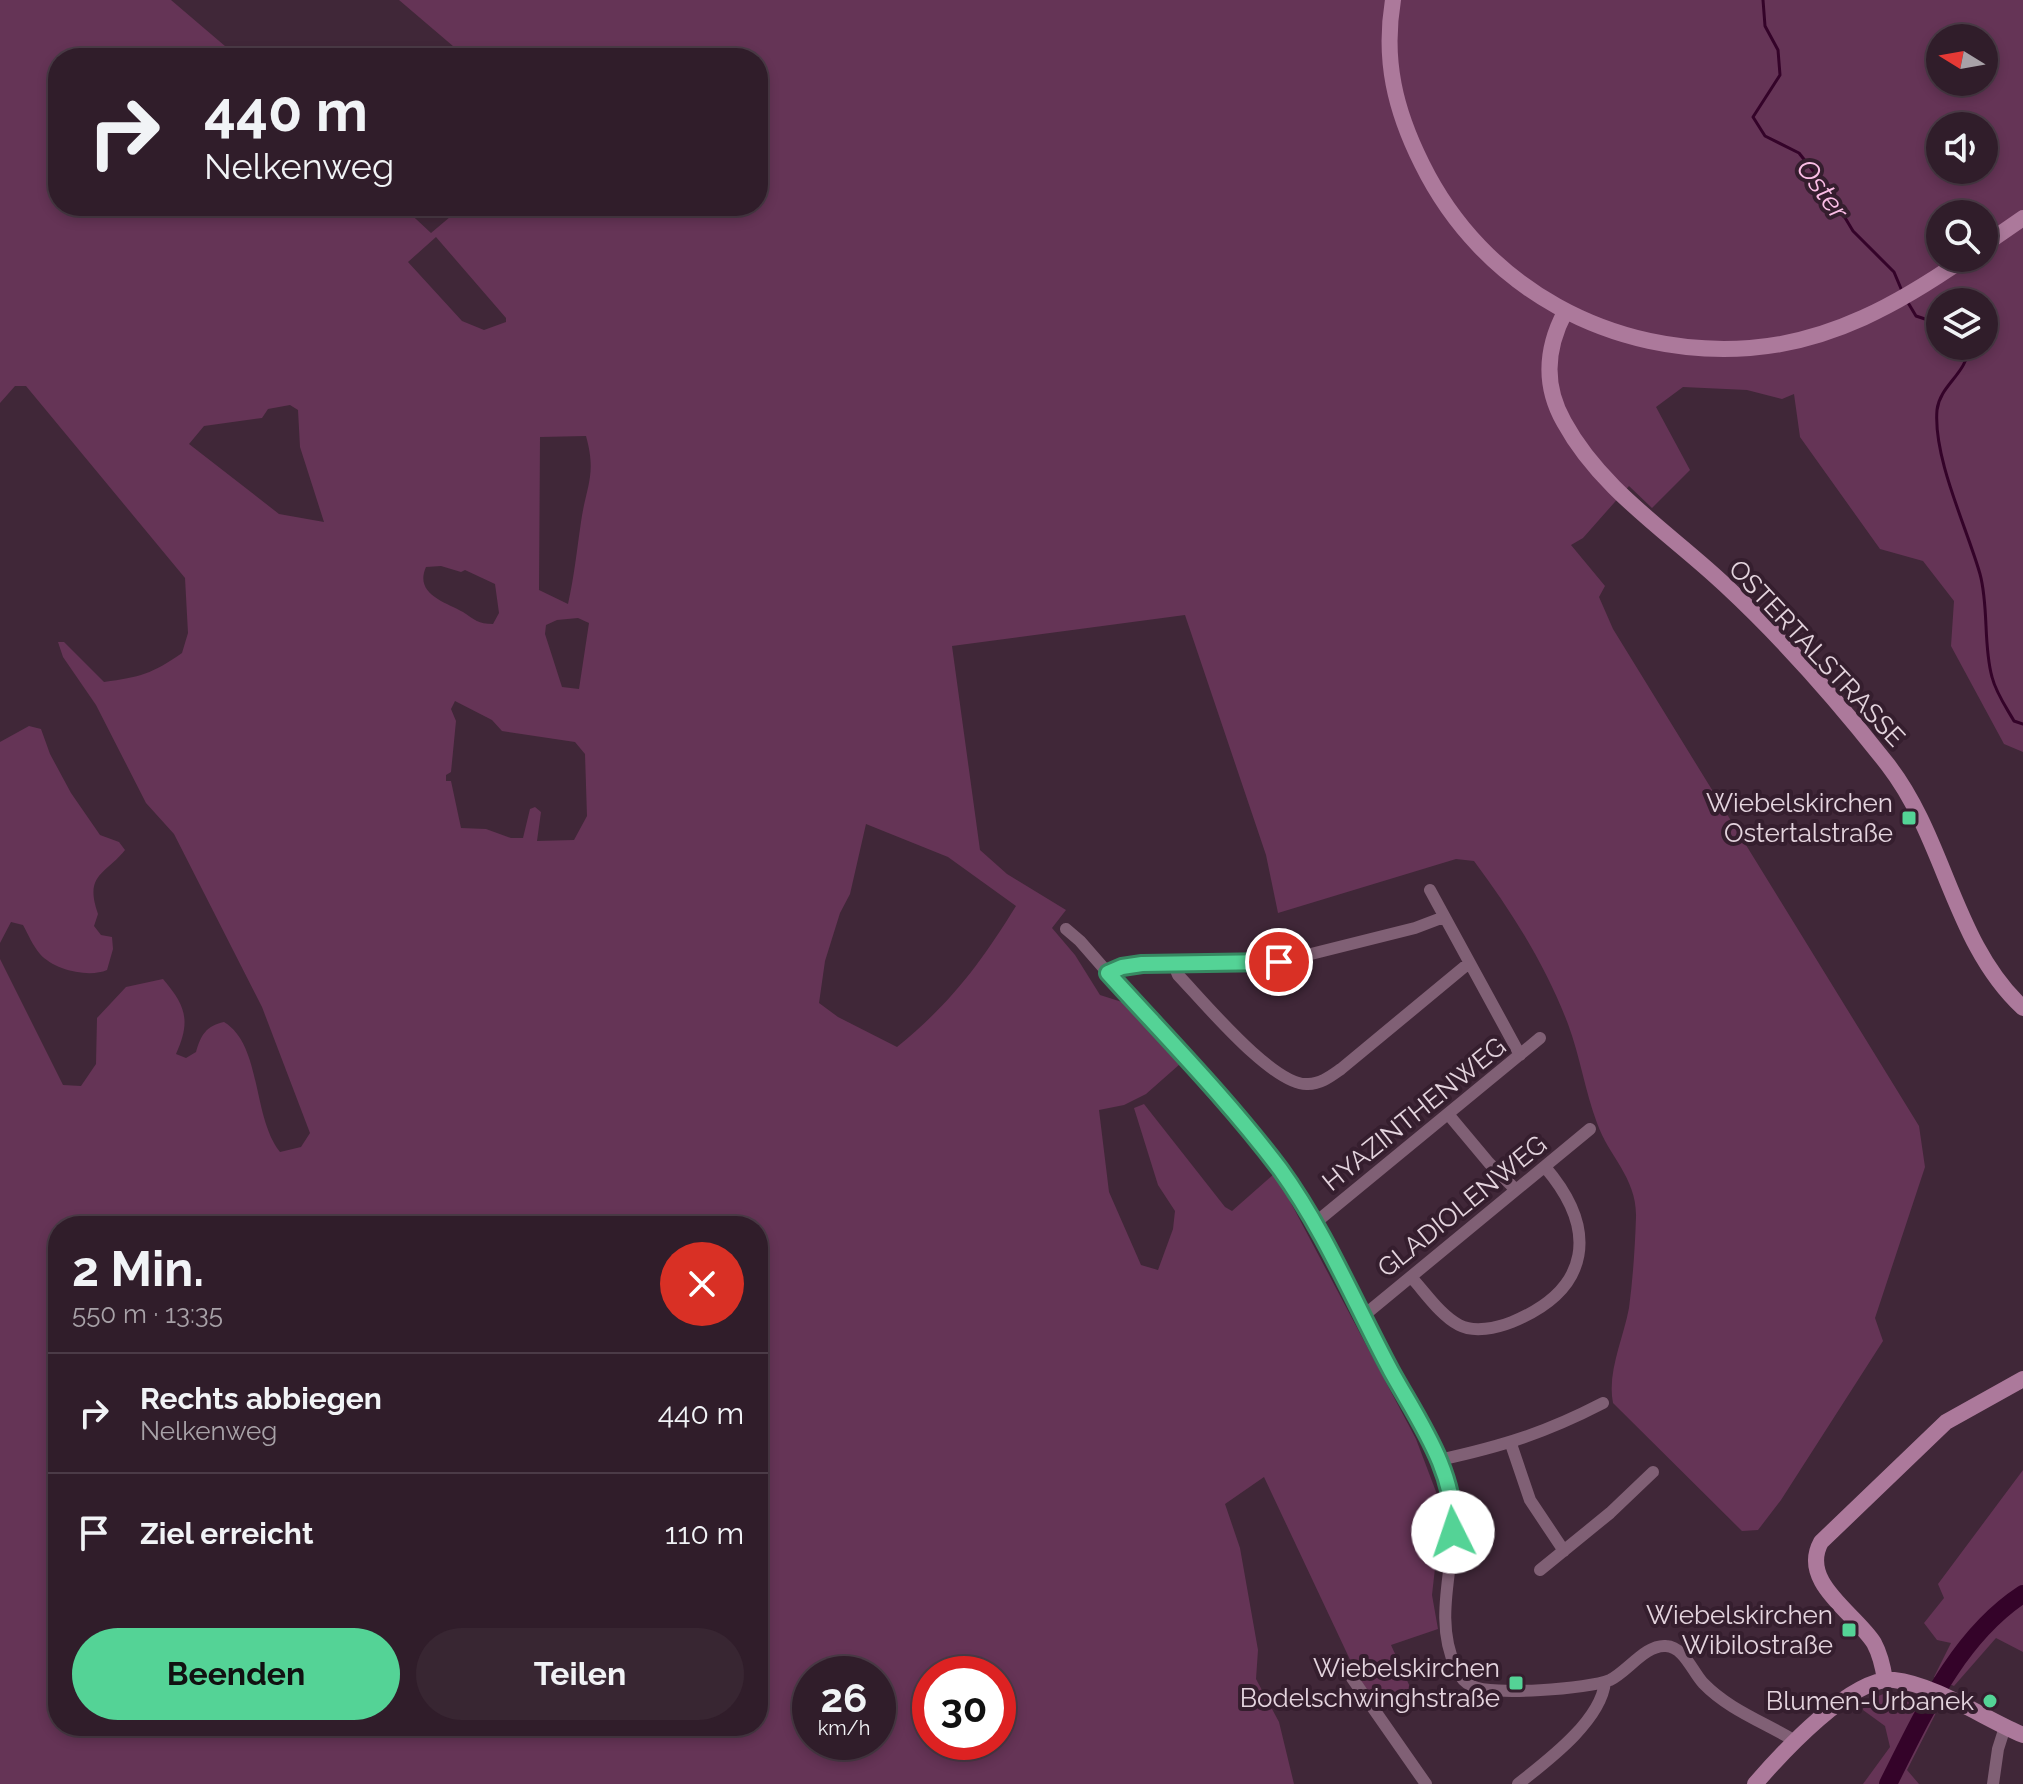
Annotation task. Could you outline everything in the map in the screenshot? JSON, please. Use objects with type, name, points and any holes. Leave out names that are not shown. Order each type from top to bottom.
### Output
[{"type":"main road","points":[[1393,0],[1388,44],[1394,93],[1429,179],[1464,231],[1490,258],[1518,283],[1565,312],[1602,329],[1649,341],[1714,349],[1779,344],[1813,337],[1860,320],[1945,272]]},
{"type":"main road","points":[[1998,235],[2023,218]]},
{"type":"main road","name":"OSTERTALSTRASSE","points":[[1565,312],[1552,345],[1548,370],[1554,401],[1572,436],[1619,492],[1746,605],[1889,767],[1929,833],[1980,954],[1994,977],[2023,1008]]},
{"type":"main road","points":[[1885,1680],[1873,1643],[1818,1576],[1816,1551],[1829,1534],[1946,1422],[2023,1379]]},
{"type":"main road","points":[[1755,1784],[1795,1741],[1846,1700],[1869,1685],[1885,1680],[1921,1687],[2023,1735]]},
{"type":"street","points":[[1430,890],[1520,1055]]},
{"type":"street","points":[[1108,973],[1122,967],[1173,963],[1279,962],[1415,928],[1444,917]]},
{"type":"street","points":[[1066,929],[1247,1128],[1315,1223],[1439,1460],[1453,1505],[1452,1546],[1445,1599],[1450,1650],[1461,1677],[1469,1685],[1492,1691],[1605,1682],[1657,1646],[1672,1647],[1717,1696],[1795,1741]]},
{"type":"street","points":[[1173,963],[1178,975],[1267,1066],[1286,1080],[1308,1084],[1328,1078],[1341,1069],[1469,963]]},
{"type":"street","name":"HYAZINTHENWEG","points":[[1315,1223],[1540,1038]]},
{"type":"street","points":[[1448,1114],[1516,1190]]},
{"type":"street","name":"GLADIOLENWEG","points":[[1362,1317],[1590,1129]]},
{"type":"street","points":[[1411,1277],[1448,1316],[1468,1328],[1506,1325],[1553,1299],[1573,1273],[1580,1243],[1570,1202],[1545,1167]]},
{"type":"street","points":[[1439,1460],[1511,1444],[1603,1403]]},
{"type":"street","points":[[1511,1444],[1530,1500],[1564,1551]]},
{"type":"street","points":[[1540,1570],[1653,1472]]},
{"type":"street","points":[[1352,1678],[1426,1784]]},
{"type":"street","points":[[1518,1784],[1566,1744],[1601,1699],[1605,1682]]},
{"type":"street","points":[[1993,1784],[2005,1727]]},
{"type":"shaded area","points":[[0,0],[171,0],[227,48],[48,48],[48,216],[413,216],[431,233],[451,216],[768,216],[768,48],[455,48],[399,0],[2023,0],[2023,752],[2004,744],[1951,646],[1954,601],[1923,561],[1880,549],[1800,437],[1794,394],[1782,399],[1747,390],[1683,387],[1656,407],[1690,470],[1652,508],[1629,486],[1583,538],[1571,545],[1605,586],[1599,597],[1613,629],[1919,1126],[1925,1167],[1875,1318],[1883,1341],[1781,1500],[1758,1530],[1742,1531],[1613,1403],[1612,1380],[1629,1308],[1633,1274],[1636,1217],[1632,1191],[1597,1123],[1572,1036],[1549,980],[1514,919],[1474,861],[1456,859],[1278,913],[1266,855],[1185,615],[952,646],[980,850],[1007,874],[1066,910],[1052,928],[1075,955],[1100,995],[1122,1002],[1180,1064],[1146,1094],[1124,1105],[1099,1110],[1109,1192],[1141,1265],[1158,1270],[1173,1229],[1175,1211],[1158,1185],[1134,1108],[1144,1104],[1225,1207],[1232,1211],[1275,1173],[1416,1439],[1446,1518],[1432,1595],[1438,1629],[1391,1645],[1415,1698],[1388,1709],[1361,1683],[1264,1477],[1225,1504],[1240,1548],[1258,1650],[1256,1679],[1279,1722],[1294,1784],[0,1784],[0,959],[63,1085],[81,1086],[96,1064],[97,1018],[126,987],[163,979],[177,997],[184,1014],[184,1032],[176,1054],[186,1058],[196,1052],[205,1032],[224,1022],[245,1047],[265,1120],[280,1152],[301,1147],[310,1133],[262,1007],[174,834],[146,803],[96,705],[63,657],[58,642],[64,642],[104,682],[137,676],[162,666],[182,653],[188,633],[185,578],[26,386],[15,386],[0,403]],"holes":[[[436,237],[506,318],[506,322],[484,330],[462,321],[408,262]],[[290,405],[298,410],[300,447],[324,522],[279,514],[189,444],[204,426],[262,418],[268,409]],[[586,436],[589,449],[590,480],[568,604],[539,590],[540,437]],[[426,567],[465,570],[495,584],[499,613],[493,624],[480,622],[433,596],[424,584]],[[578,618],[589,623],[579,689],[562,687],[545,634],[546,625],[557,620]],[[455,701],[492,720],[502,731],[575,742],[585,754],[587,816],[574,840],[537,841],[541,812],[535,807],[530,809],[523,838],[511,838],[486,829],[461,828],[451,781],[446,781],[446,775],[451,772],[456,721],[451,709]],[[866,824],[948,857],[1016,906],[963,982],[933,1015],[897,1047],[838,1017],[819,1003],[825,961],[840,913],[850,894]]]},
{"type":"shaded area","points":[[29,726],[41,729],[50,754],[71,793],[100,835],[119,842],[125,850],[95,883],[94,901],[98,914],[94,926],[101,935],[112,937],[113,949],[107,970],[82,973],[46,960],[37,951],[23,925],[11,922],[0,943],[0,742]]},
{"type":"shaded area","points":[[2023,1470],[2023,1652],[1996,1638],[1954,1686],[1934,1677],[1951,1643],[1937,1640],[1924,1623],[1944,1598],[1938,1584]]},
{"type":"shaded area","points":[[1888,1692],[1916,1698],[1938,1709],[1907,1770],[1919,1784],[1863,1784],[1890,1747],[1885,1726],[1863,1710],[1864,1702]]},
{"type":"waterway","name":"Oster","points":[[1763,0],[1765,26],[1778,50],[1780,75],[1753,117],[1765,136],[1799,153],[1829,191],[1853,231],[1894,272],[1902,291]]},
{"type":"waterway","name":"Oster","points":[[1907,301],[1916,316],[1926,319]]},
{"type":"waterway","name":"Oster","points":[[1965,360],[1939,401],[1937,429],[1940,449],[1980,574],[1992,677],[2014,721],[2023,724]]},
{"type":"waterway","points":[[1888,1784],[1928,1706],[1960,1655],[1979,1632],[2023,1594]]},
{"type":"place","name":"Wiebelskirchen Ostertalstraße","points":[[1909,818]]},
{"type":"place","name":"Wiebelskirchen Wibilostraße","points":[[1849,1630]]},
{"type":"place","name":"Wiebelskirchen Bodelschwinghstraße","points":[[1516,1683]]},
{"type":"place","name":"Blumen-Urbanek","points":[[1990,1701]]},
{"type":"route","points":[[1279,962],[1142,964],[1108,973],[1247,1128],[1315,1223],[1439,1460],[1453,1505],[1453,1532]]}]
